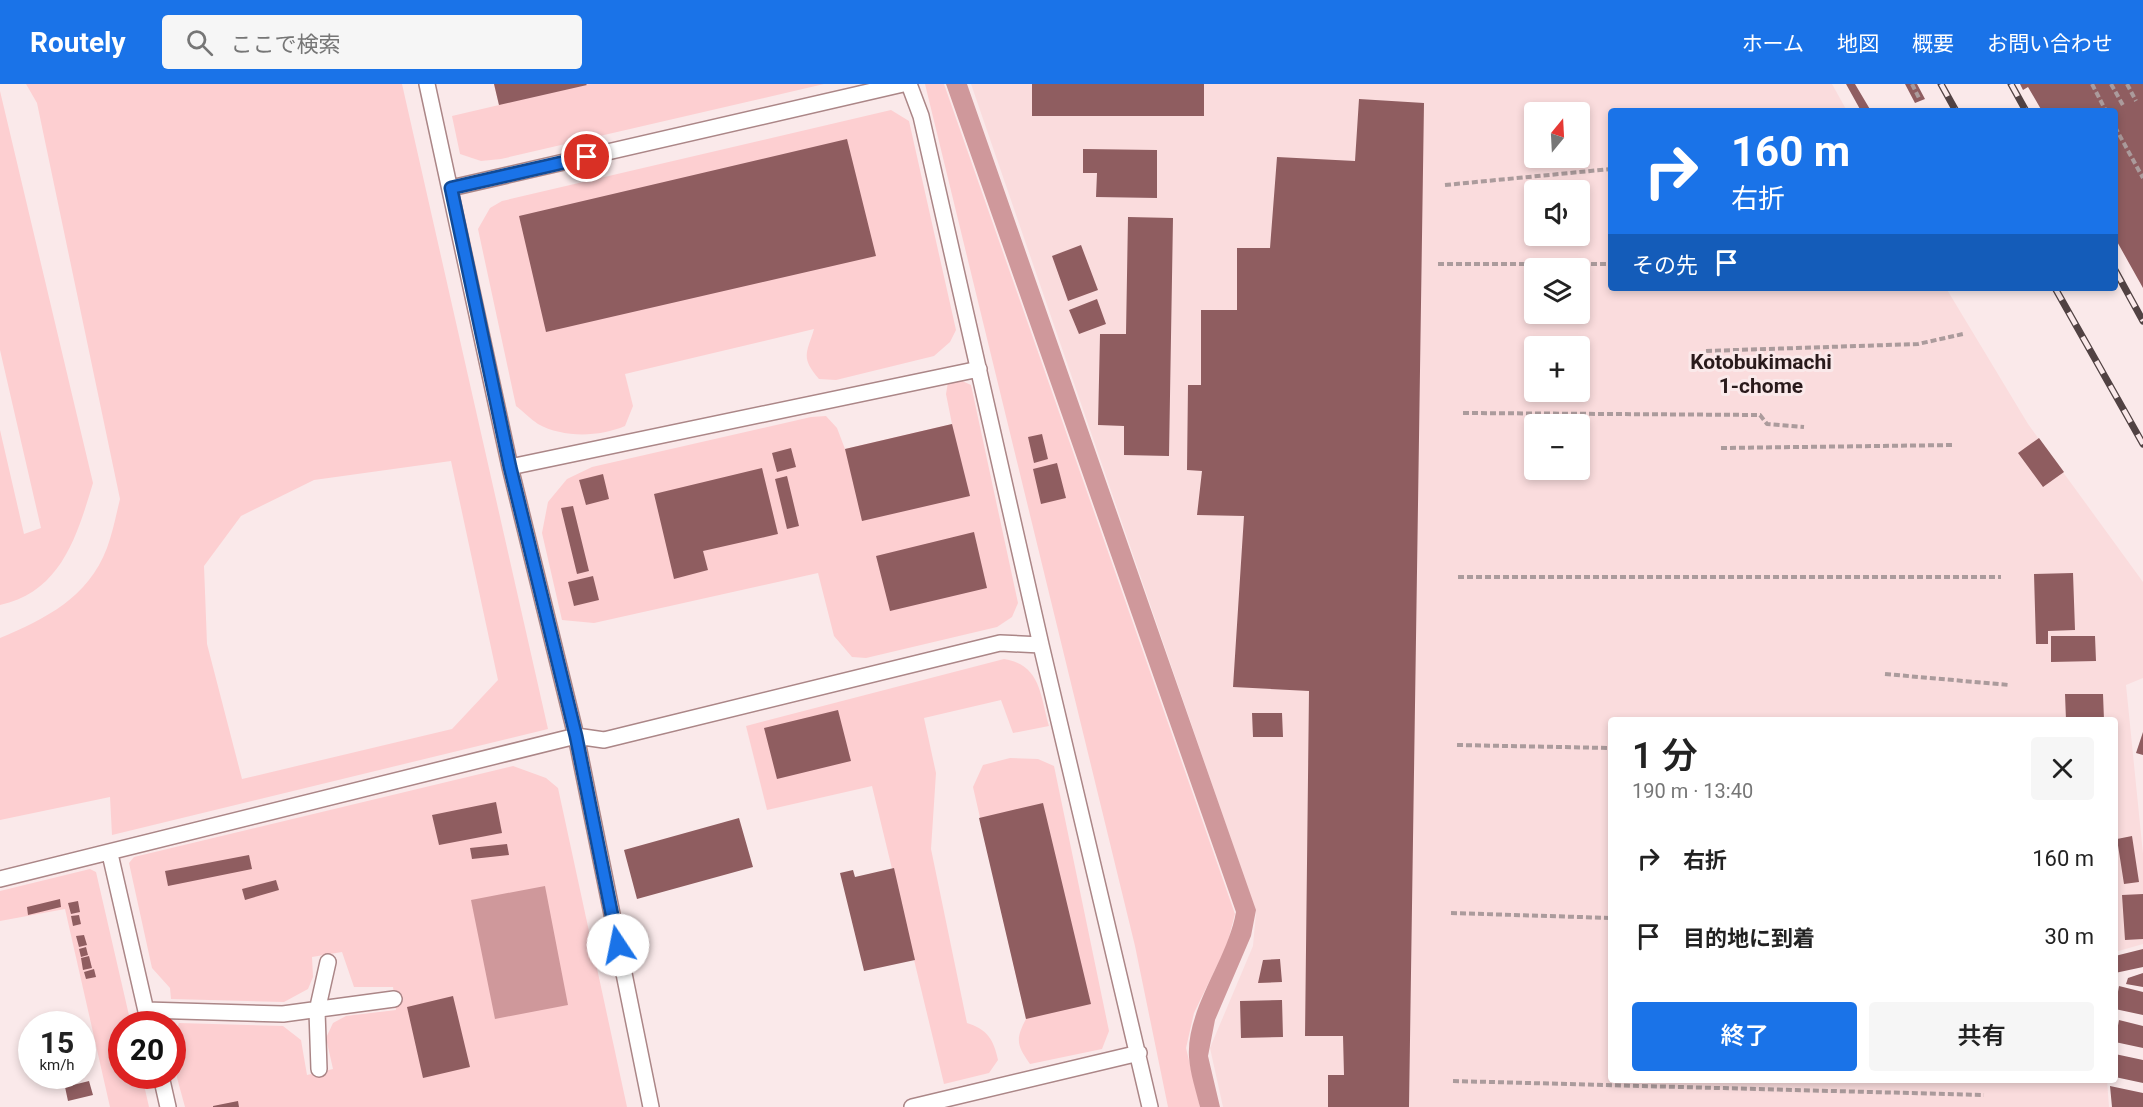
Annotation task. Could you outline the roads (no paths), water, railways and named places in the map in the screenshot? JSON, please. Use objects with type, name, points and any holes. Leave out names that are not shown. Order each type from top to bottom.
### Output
[{"type":"lane","points":[[428,84],[510,467],[576,736],[651,1107]]},
{"type":"lane","points":[[451,188],[903,84]]},
{"type":"lane","points":[[909,84],[921,116],[1041,645],[1150,1107]]},
{"type":"lane","points":[[510,467],[979,369]]},
{"type":"lane","points":[[0,879],[110,854],[576,736],[604,740],[1000,643],[1041,645]]},
{"type":"lane","points":[[110,854],[147,1011]]},
{"type":"lane","points":[[319,1069],[317,1011],[328,962]]},
{"type":"lane","points":[[186,1016],[283,1014],[394,999]]},
{"type":"lane","points":[[912,1107],[1139,1053]]},
{"type":"lane","points":[[164,1089],[168,1107]]},
{"type":"railway","points":[[1941,84],[1954,108]]},
{"type":"railway","points":[[2011,84],[2024,108]]},
{"type":"railway","points":[[2118,275],[2143,321]]},
{"type":"railway","points":[[2057,291],[2143,444]]},
{"type":"district","name":"Kotobukimachi 1-chome","points":[[1761,374]]}]
